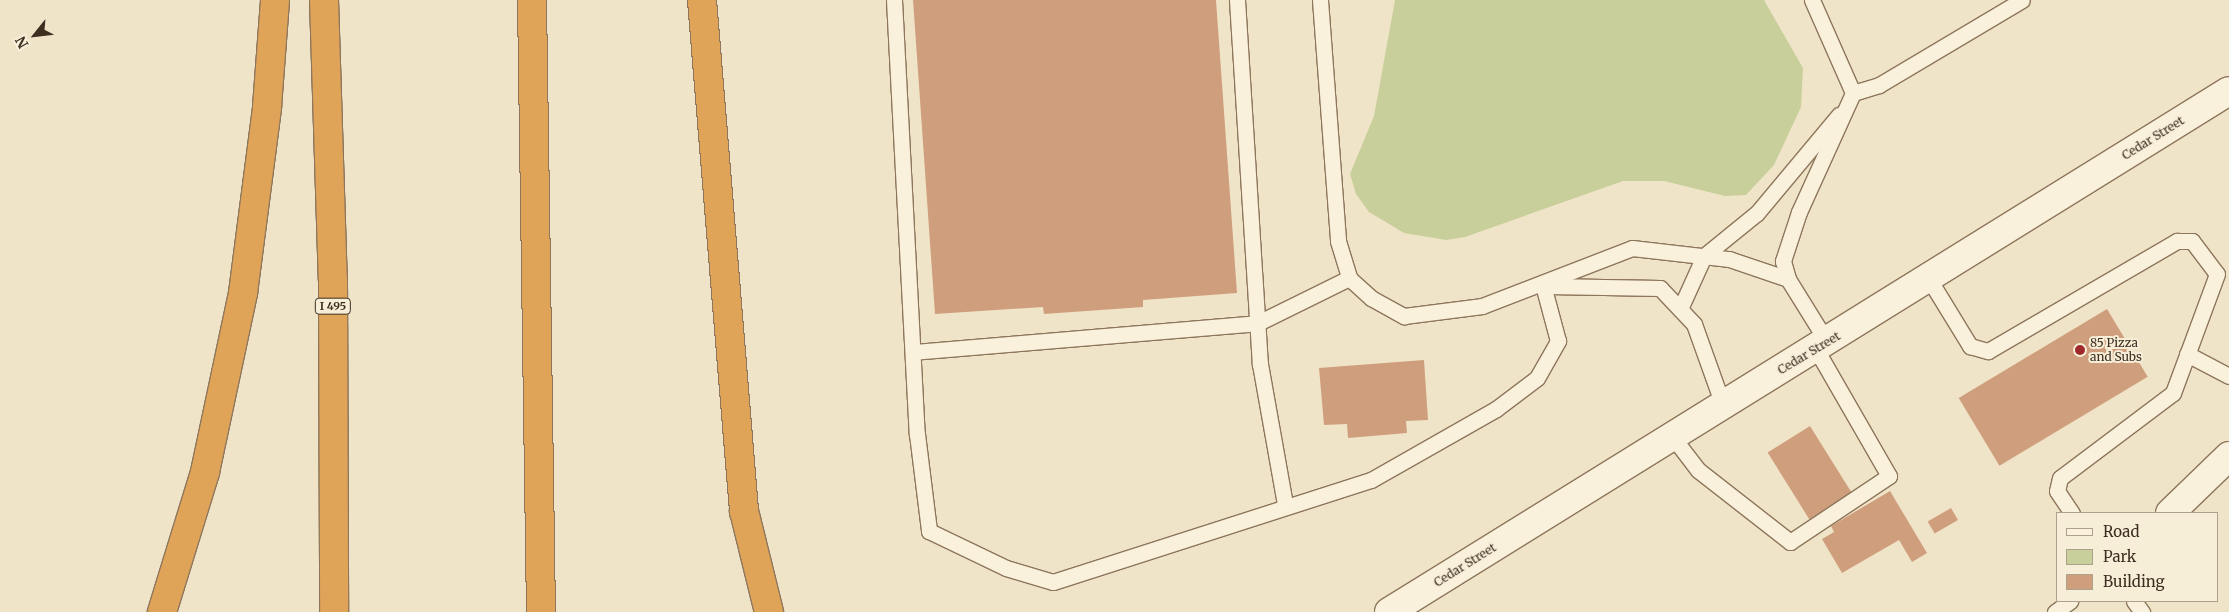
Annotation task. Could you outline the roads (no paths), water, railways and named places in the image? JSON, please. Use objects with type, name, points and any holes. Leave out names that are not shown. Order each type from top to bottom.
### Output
[{"type":"highway","points":[[162,612],[205,472],[243,293],[267,107],[275,0]]},
{"type":"highway","name":"I 495","points":[[324,0],[332,279],[334,612]]},
{"type":"highway","points":[[532,0],[541,612]]},
{"type":"highway","points":[[702,0],[744,512],[769,612]]},
{"type":"main road","name":"Cedar Street","points":[[1389,612],[1672,436],[2227,97]]},
{"type":"main road","points":[[2171,512],[2229,456]]},
{"type":"lane","points":[[894,0],[913,352],[928,531],[1006,568],[1053,582],[1285,505],[1371,480],[1496,409],[1537,378],[1558,340],[1543,285]]},
{"type":"lane","points":[[1237,0],[1260,364],[1285,505]]},
{"type":"lane","points":[[1320,0],[1338,241],[1349,278],[1371,298],[1404,316],[1482,306],[1543,285],[1632,248],[1704,256],[1788,279]]},
{"type":"lane","points":[[1812,0],[1853,93]]},
{"type":"lane","points":[[1672,436],[1698,470],[1790,542],[1889,476],[1788,279],[1783,261],[1786,244],[1842,113],[1853,93],[1879,85],[2022,0]]},
{"type":"lane","points":[[1680,309],[1704,256],[1757,213],[1823,129],[1842,113]]},
{"type":"lane","points":[[1929,279],[1970,346],[1988,351],[2177,241],[2192,241],[2217,274],[2173,393],[2060,478],[2056,492],[2071,512]]},
{"type":"lane","points":[[913,352],[1258,323],[1349,278]]},
{"type":"lane","points":[[1543,285],[1660,288],[1694,324],[1723,405]]},
{"type":"lane","points":[[2188,354],[2229,376]]},
{"type":"lane","points":[[2055,612],[2069,602]]},
{"type":"place","name":"85 Pizza and Subs","points":[[2080,350]]}]
